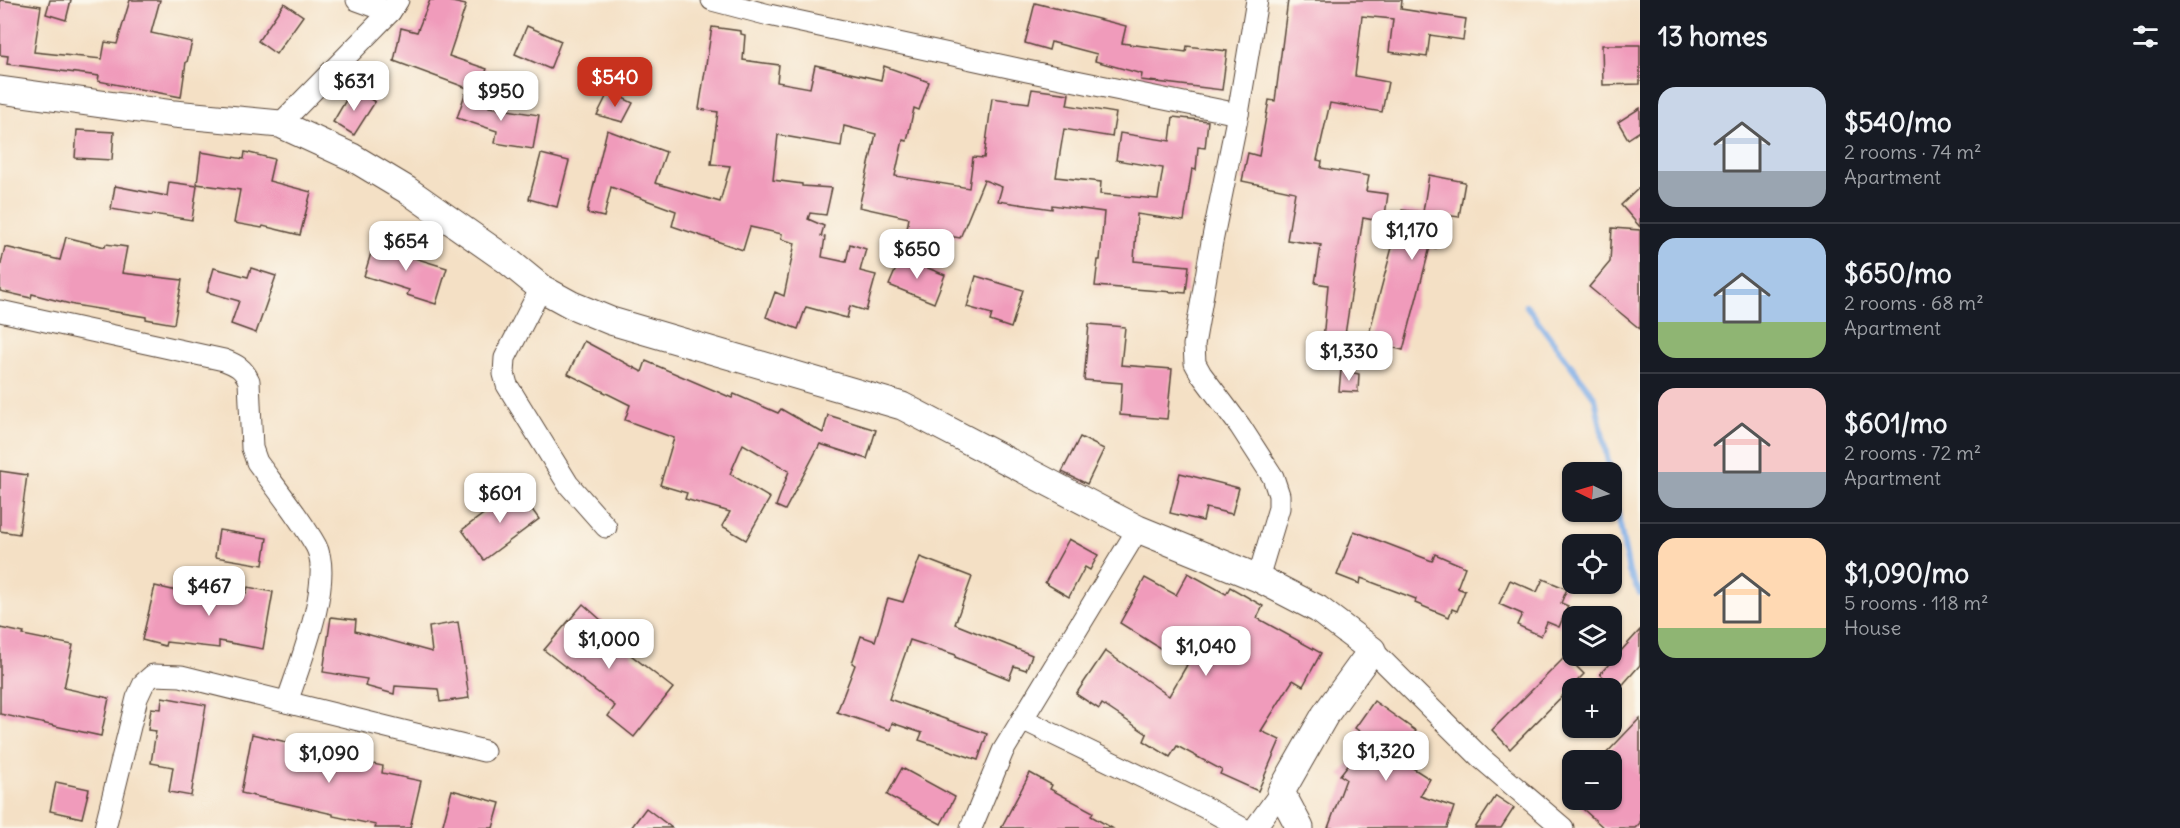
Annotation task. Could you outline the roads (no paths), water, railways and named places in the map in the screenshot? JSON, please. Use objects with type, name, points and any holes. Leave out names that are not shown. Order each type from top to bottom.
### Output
[{"type":"street","points":[[357,0],[394,6]]},
{"type":"street","points":[[712,0],[769,15],[1239,114]]},
{"type":"street","points":[[1257,0],[1239,114],[1212,242],[1194,345],[1195,363],[1201,374],[1257,451],[1273,477],[1279,495],[1279,508],[1258,578]]},
{"type":"street","points":[[280,124],[394,6]]},
{"type":"street","points":[[0,90],[174,114],[280,124],[352,157],[406,190],[508,261],[541,288],[572,305],[611,321],[902,406],[1138,529],[1258,578],[1318,609],[1372,650],[1482,758],[1563,828]]},
{"type":"street","points":[[541,288],[505,358],[504,374],[507,385],[568,483],[606,527]]},
{"type":"street","points":[[0,311],[224,360],[245,371],[249,381],[252,448],[257,462],[317,547],[322,568],[320,591],[287,702]]},
{"type":"street","points":[[971,828],[1003,751],[1138,529]]},
{"type":"street","points":[[1255,828],[1281,792],[1325,715],[1372,650]]},
{"type":"street","points":[[105,828],[137,698],[144,683],[153,675],[181,676],[484,751]]},
{"type":"street","points":[[1022,719],[1204,807],[1242,828]]},
{"type":"street","points":[[1281,792],[1300,828]]},
{"type":"waterway","points":[[1526,305],[1595,398],[1608,462]]},
{"type":"waterway","points":[[1619,522],[1629,572],[1640,593]]}]
